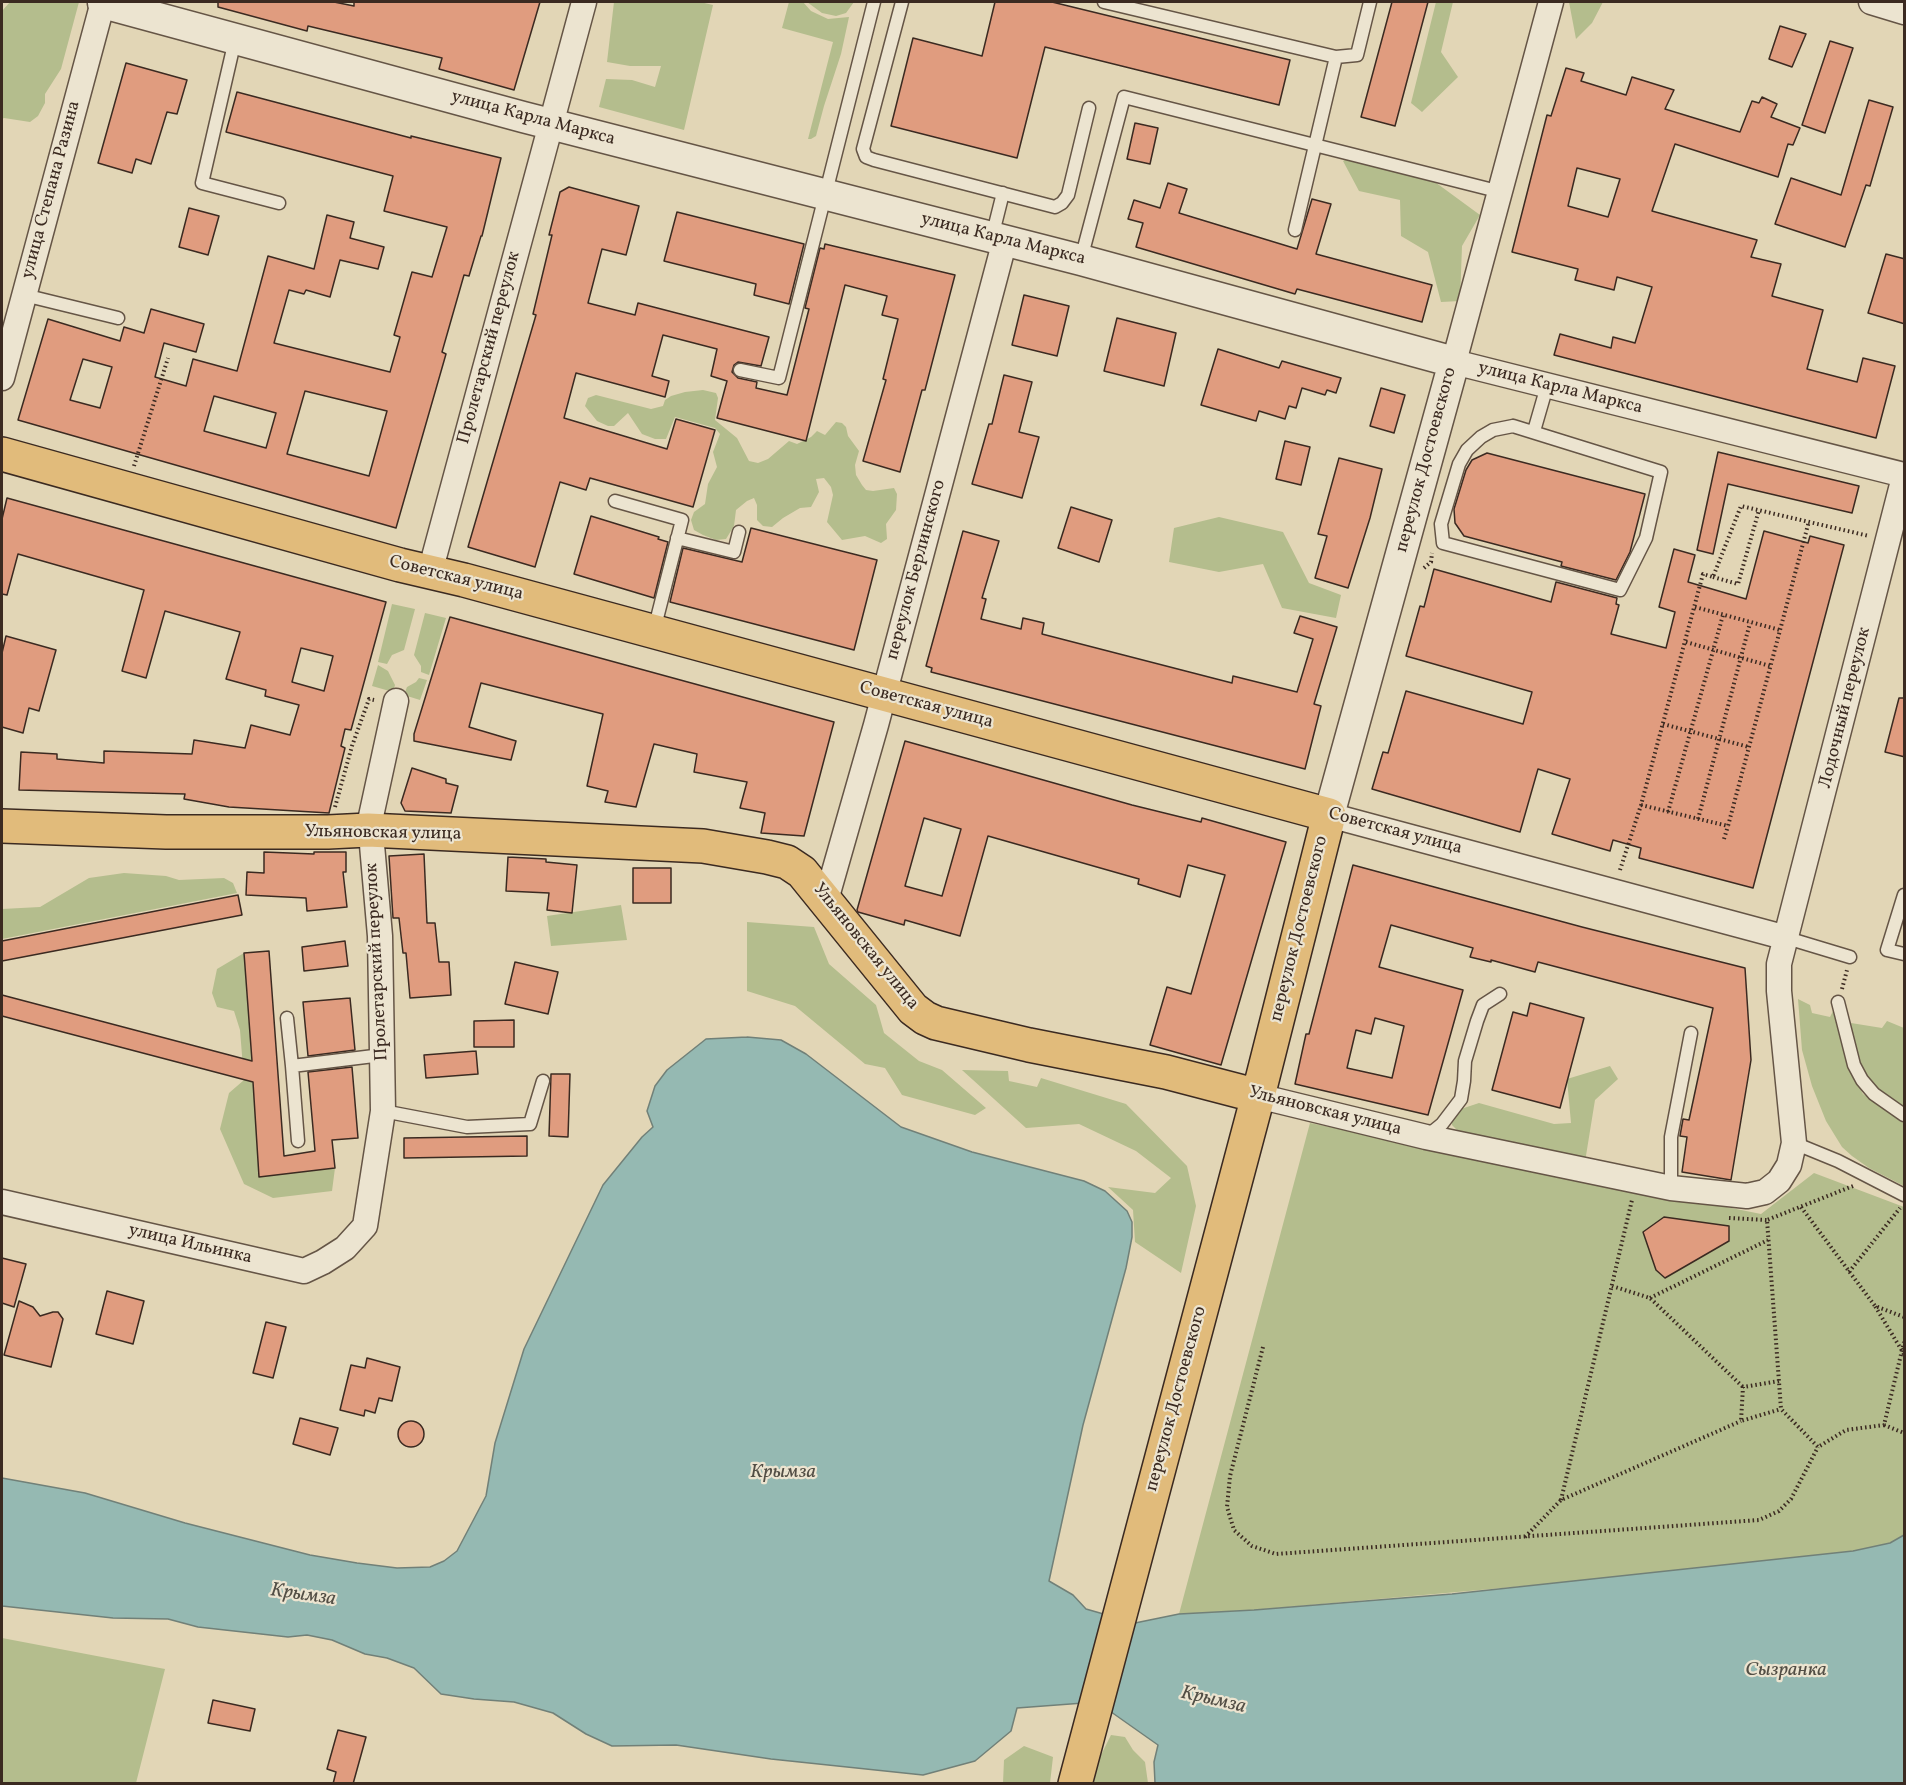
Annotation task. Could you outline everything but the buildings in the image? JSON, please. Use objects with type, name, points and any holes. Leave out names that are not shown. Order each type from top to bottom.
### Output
[{"type":"main road","name":"Советская улица","points":[[2,454],[430,572],[1329,814]]},
{"type":"main road","name":"переулок Достоевского","points":[[1075,1784],[1258,1096],[1329,814]]},
{"type":"main road","name":"Ульяновская улица","points":[[2,826],[166,832],[368,830],[703,846],[787,862],[802,872],[913,1009],[925,1018],[936,1023],[1029,1045],[1166,1072],[1258,1096]]},
{"type":"street","name":"улица Карла Маркса","points":[[103,2],[134,6],[235,39],[550,124],[1081,260],[1454,362],[1905,476]]},
{"type":"street","name":"улица Степана Разина","points":[[2,378],[103,2]]},
{"type":"street","name":"Пролетарский переулок","points":[[430,572],[584,2]]},
{"type":"street","name":"переулок Достоевского","points":[[1329,814],[1501,192],[1551,2]]},
{"type":"street","points":[[1871,2],[1905,12]]},
{"type":"street","name":"переулок Берлинского","points":[[826,900],[884,695],[999,239]]},
{"type":"street","name":"Лодочный переулок","points":[[1794,1143],[1779,991],[1779,964],[1905,476]]},
{"type":"street","name":"Пролетарский переулок","points":[[365,1226],[383,1111],[380,936],[372,845],[368,830],[396,701]]},
{"type":"street","name":"Советская улица","points":[[1329,814],[1787,939]]},
{"type":"street","name":"Ульяновская улица","points":[[1258,1096],[1426,1137],[1671,1188],[1747,1196],[1765,1192],[1779,1181],[1789,1165],[1794,1143]]},
{"type":"street","name":"улица Ильинка","points":[[2,1202],[304,1271],[345,1248],[365,1226]]},
{"type":"lane","points":[[740,370],[779,378],[874,2]]},
{"type":"lane","points":[[902,2],[863,149],[866,157],[1055,207],[1062,203],[1068,195],[1089,108]]},
{"type":"lane","points":[[1104,2],[1336,57],[1357,55],[1370,2]]},
{"type":"lane","points":[[235,39],[202,183],[279,203]]},
{"type":"lane","points":[[1295,230],[1336,57]]},
{"type":"lane","points":[[1081,260],[1124,97],[1501,192]]},
{"type":"lane","points":[[999,239],[1004,193]]},
{"type":"lane","points":[[24,295],[118,318]]},
{"type":"lane","points":[[1534,431],[1547,386]]},
{"type":"lane","points":[[1514,426],[1534,431],[1662,472],[1646,538],[1620,590],[1443,543],[1441,524],[1459,464],[1467,450],[1493,430],[1514,426]]},
{"type":"lane","points":[[615,501],[681,520],[653,631]]},
{"type":"lane","points":[[677,538],[734,552],[739,532]]},
{"type":"lane","points":[[1905,895],[1887,950],[1905,954]]},
{"type":"lane","name":"Советская улица","points":[[1787,939],[1850,957]]},
{"type":"lane","points":[[1426,1137],[1442,1124],[1461,1099],[1465,1061],[1483,1005],[1500,994]]},
{"type":"lane","points":[[1838,1002],[1854,1065],[1862,1080],[1874,1094],[1905,1115]]},
{"type":"lane","points":[[287,1018],[298,1141]]},
{"type":"lane","points":[[1671,1188],[1671,1137],[1691,1033]]},
{"type":"lane","points":[[292,1066],[382,1055]]},
{"type":"lane","points":[[383,1111],[467,1127],[530,1124],[543,1081]]},
{"type":"lane","points":[[1794,1143],[1838,1161],[1905,1196]]},
{"type":"path","points":[[133,468],[168,358]]},
{"type":"path","points":[[1713,577],[1741,506],[1888,541]]},
{"type":"path","points":[[1620,870],[1641,805],[1703,574],[1738,584],[1759,510]]},
{"type":"path","points":[[1724,839],[1809,521]]},
{"type":"path","points":[[1695,607],[1780,630]]},
{"type":"path","points":[[1668,812],[1723,615]]},
{"type":"path","points":[[1698,819],[1750,623]]},
{"type":"path","points":[[1686,642],[1770,666]]},
{"type":"path","points":[[328,832],[352,746],[369,699],[396,701]]},
{"type":"path","points":[[1663,724],[1749,747]]},
{"type":"path","points":[[1641,805],[1728,826]]},
{"type":"path","points":[[1838,1002],[1850,957]]},
{"type":"path","points":[[1818,1447],[1780,1409],[1767,1220],[1872,1179]]},
{"type":"path","points":[[1561,1500],[1637,1181]]},
{"type":"path","points":[[1849,1272],[1905,1203]]},
{"type":"path","points":[[1801,1207],[1875,1306],[1903,1352]]},
{"type":"path","points":[[1650,1298],[1768,1240]]},
{"type":"path","points":[[1612,1286],[1650,1298],[1743,1387],[1741,1421]]},
{"type":"path","points":[[1875,1306],[1905,1317]]},
{"type":"path","points":[[1884,1425],[1905,1342]]},
{"type":"path","points":[[1263,1347],[1230,1476],[1227,1507],[1234,1530],[1252,1546],[1276,1554],[1759,1520],[1779,1511],[1791,1499],[1818,1447],[1846,1430],[1884,1425],[1905,1433]]},
{"type":"path","points":[[1743,1387],[1779,1381]]},
{"type":"path","points":[[1525,1538],[1561,1500],[1741,1421],[1780,1409]]},
{"type":"green space","points":[[10,2],[79,2],[61,69],[45,94],[45,103],[38,116],[30,122],[2,119],[2,11]]},
{"type":"green space","points":[[614,2],[700,2],[713,5],[684,130],[599,107],[606,79],[632,80],[655,87],[661,66],[630,66],[607,62]]},
{"type":"green space","points":[[789,2],[803,2],[811,11],[828,19],[849,17],[841,54],[816,136],[811,139],[808,139],[833,42],[782,28]]},
{"type":"green space","points":[[807,2],[854,2],[846,13],[836,16],[822,13]]},
{"type":"green space","points":[[1436,2],[1453,2],[1441,52],[1458,77],[1422,112],[1411,103]]},
{"type":"green space","points":[[1569,2],[1603,2],[1592,23],[1576,39]]},
{"type":"green space","points":[[1354,155],[1435,182],[1480,215],[1462,246],[1460,301],[1441,302],[1428,252],[1401,236],[1400,200],[1359,191],[1343,161]]},
{"type":"green space","points":[[703,390],[716,393],[718,398],[715,420],[737,438],[749,461],[758,463],[768,459],[789,441],[797,444],[817,431],[825,435],[836,422],[842,423],[859,451],[855,465],[856,475],[862,485],[866,490],[873,491],[894,488],[897,494],[896,510],[886,524],[887,539],[881,543],[865,536],[842,540],[827,522],[833,495],[831,487],[824,478],[816,479],[819,492],[811,507],[800,508],[772,527],[763,526],[757,520],[757,505],[754,498],[736,510],[734,526],[726,539],[716,540],[703,535],[694,530],[691,520],[694,512],[705,504],[708,484],[717,467],[713,452],[720,434],[715,428],[675,417],[666,439],[655,439],[642,434],[628,413],[614,426],[608,426],[597,421],[585,406],[588,398],[596,395],[651,409],[663,406],[665,400],[671,396]]},
{"type":"green space","points":[[1219,517],[1283,532],[1309,583],[1341,595],[1336,618],[1282,608],[1263,564],[1219,572],[1169,562],[1174,528]]},
{"type":"green space","points":[[392,604],[415,609],[404,650],[392,655],[387,664],[378,662]]},
{"type":"green space","points":[[425,613],[446,618],[429,675],[421,672],[421,666],[414,655]]},
{"type":"green space","points":[[378,665],[388,671],[395,685],[393,692],[372,686]]},
{"type":"green space","points":[[419,678],[427,680],[420,700],[404,695],[407,687]]},
{"type":"green space","points":[[124,873],[166,876],[179,880],[224,878],[233,883],[237,893],[2,939],[2,909],[40,907],[89,878]]},
{"type":"green space","points":[[621,905],[627,940],[551,946],[547,916]]},
{"type":"green space","points":[[747,922],[814,927],[829,964],[876,1005],[884,1033],[919,1061],[942,1070],[986,1108],[975,1115],[902,1095],[885,1068],[865,1064],[795,1006],[747,991]]},
{"type":"green space","points":[[244,953],[260,1176],[335,1168],[332,1191],[273,1198],[244,1184],[220,1129],[229,1093],[244,1080],[240,1030],[234,1011],[217,1007],[212,993],[217,969]]},
{"type":"green space","points":[[1798,999],[1810,1005],[1812,1013],[1830,1017],[1833,1011],[1848,1065],[1863,1094],[1904,1122],[1904,1186],[1869,1168],[1852,1156],[1842,1147],[1826,1121],[1812,1086],[1802,1050]]},
{"type":"green space","points":[[1887,1021],[1904,1028],[1904,1111],[1872,1087],[1861,1070],[1852,1039],[1851,1023],[1882,1028]]},
{"type":"green space","points":[[1610,1066],[1618,1079],[1595,1100],[1584,1168],[1465,1138],[1452,1125],[1452,1112],[1479,1103],[1554,1124],[1571,1123],[1567,1079]]},
{"type":"green space","points":[[962,1070],[1008,1071],[1009,1081],[1037,1087],[1041,1078],[1126,1104],[1187,1166],[1196,1206],[1181,1273],[1135,1242],[1133,1210],[1108,1187],[1155,1193],[1171,1178],[1136,1151],[1079,1124],[1026,1128]]},
{"type":"green space","points":[[1310,1123],[1761,1214],[1814,1173],[1904,1207],[1904,1535],[1890,1543],[1853,1551],[1570,1582],[1254,1610],[1179,1614]]},
{"type":"green space","points":[[2,1638],[165,1669],[136,1783],[2,1783]]},
{"type":"green space","points":[[1111,1735],[1125,1737],[1133,1750],[1145,1762],[1148,1783],[1092,1784],[1096,1765]]},
{"type":"green space","points":[[1024,1746],[1053,1757],[1050,1783],[1003,1783],[1004,1760]]},
{"type":"water","name":"Крымза","points":[[747,1037],[781,1040],[806,1054],[901,1127],[972,1152],[1084,1181],[1105,1191],[1127,1211],[1132,1222],[1132,1237],[1126,1268],[1083,1425],[1049,1581],[1073,1595],[1086,1609],[1135,1623],[1179,1614],[1452,1594],[1853,1551],[1890,1543],[1904,1535],[1904,1783],[1155,1783],[1154,1762],[1158,1745],[1097,1702],[1017,1708],[1011,1731],[975,1761],[923,1775],[771,1759],[676,1745],[612,1746],[586,1734],[553,1713],[514,1702],[441,1694],[414,1668],[387,1658],[365,1654],[332,1640],[307,1635],[288,1637],[198,1627],[168,1619],[113,1618],[2,1606],[2,1478],[85,1493],[185,1523],[310,1555],[397,1568],[430,1567],[444,1561],[457,1551],[486,1496],[495,1443],[524,1349],[603,1185],[642,1137],[653,1127],[647,1111],[655,1086],[667,1070],[706,1039]]},
{"type":"water label","name":"Сызранка","points":[[1786,1671]]}]
